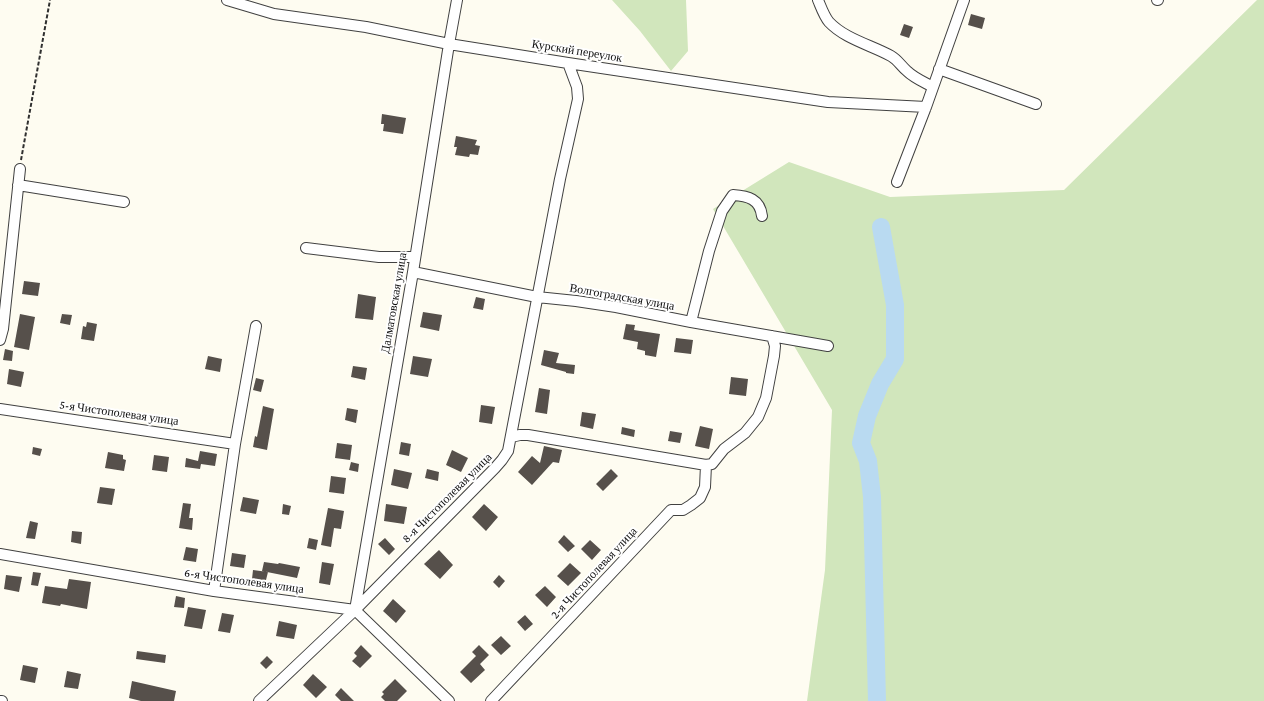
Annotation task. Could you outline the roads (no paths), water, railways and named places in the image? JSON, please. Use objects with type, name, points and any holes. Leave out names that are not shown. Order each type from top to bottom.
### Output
[{"type":"street","name":"Курский переулок","points":[[227,0],[274,14],[366,27],[449,44],[568,64],[828,102],[926,107]]},
{"type":"street","name":"Далматовская улица","points":[[355,610],[413,272],[457,0]]},
{"type":"street","points":[[818,0],[828,21],[836,29],[892,57],[901,64],[907,72],[933,87]]},
{"type":"street","points":[[897,182],[926,107],[964,0]]},
{"type":"street","name":"8-я Чистополевая улица","points":[[259,701],[355,610],[502,460],[508,451],[560,179],[578,99],[577,87],[568,64]]},
{"type":"street","points":[[939,69],[1036,104]]},
{"type":"street","points":[[0,340],[3,329],[20,169]]},
{"type":"street","points":[[18,185],[124,202]]},
{"type":"street","points":[[691,322],[709,251],[722,211],[733,195],[746,196],[756,202],[761,210],[762,216]]},
{"type":"street","points":[[306,248],[379,257],[415,257]]},
{"type":"street","name":"Волгоградская улица","points":[[413,272],[537,297],[616,307],[828,346]]},
{"type":"street","points":[[214,591],[235,444],[256,326]]},
{"type":"street","points":[[511,437],[528,435],[706,465],[712,464],[724,449],[745,433],[758,417],[766,398],[774,356],[772,336]]},
{"type":"street","name":"5-я Чистополевая улица","points":[[0,409],[235,444]]},
{"type":"street","name":"2-я Чистополевая улица","points":[[491,701],[671,510],[683,510],[700,498],[705,487],[706,465]]},
{"type":"street","name":"6-я Чистополевая улица","points":[[0,554],[214,591],[355,610]]},
{"type":"street","points":[[355,610],[449,701]]},
{"type":"waterway","points":[[877,701],[872,497],[868,461],[861,443],[867,416],[880,384],[895,359],[895,305],[881,227]]}]
